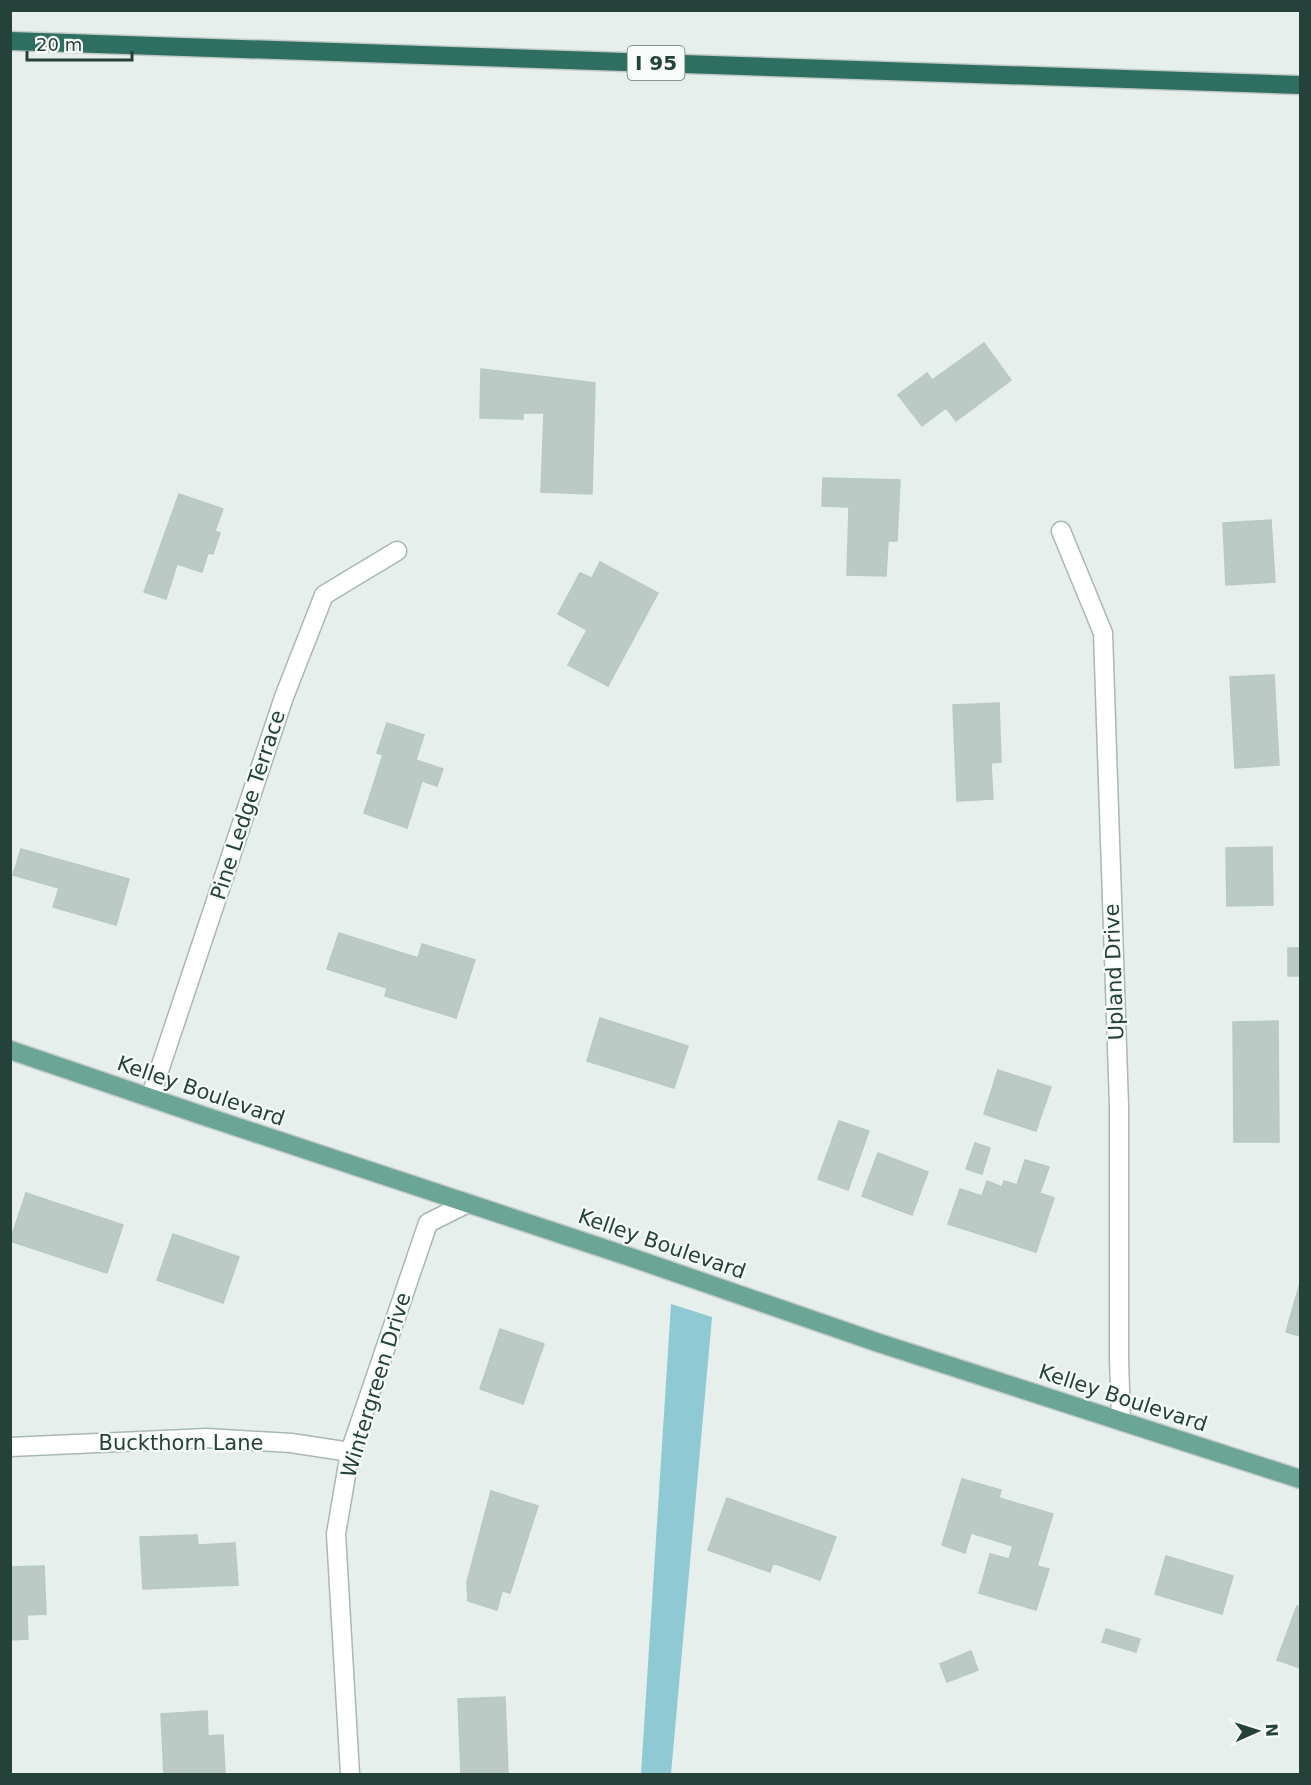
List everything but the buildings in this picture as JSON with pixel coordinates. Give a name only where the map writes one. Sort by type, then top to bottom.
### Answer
[{"type":"highway","name":"I 95","points":[[10,41],[1300,85]]},
{"type":"main road","name":"Kelley Boulevard","points":[[10,1050],[644,1261],[876,1342],[1300,1479]]},
{"type":"street","name":"Upland Drive","points":[[1061,531],[1103,633],[1119,1106],[1121,1421]]},
{"type":"street","name":"Pine Ledge Terrace","points":[[150,1098],[284,697],[324,595],[398,550]]},
{"type":"street","name":"Wintergreen Drive","points":[[350,1774],[336,1534],[350,1452],[428,1223],[468,1203]]},
{"type":"street","name":"Buckthorn Lane","points":[[10,1447],[207,1438],[291,1443],[350,1452]]},
{"type":"water","points":[[671,1304],[712,1317],[671,1774],[641,1774]]}]
